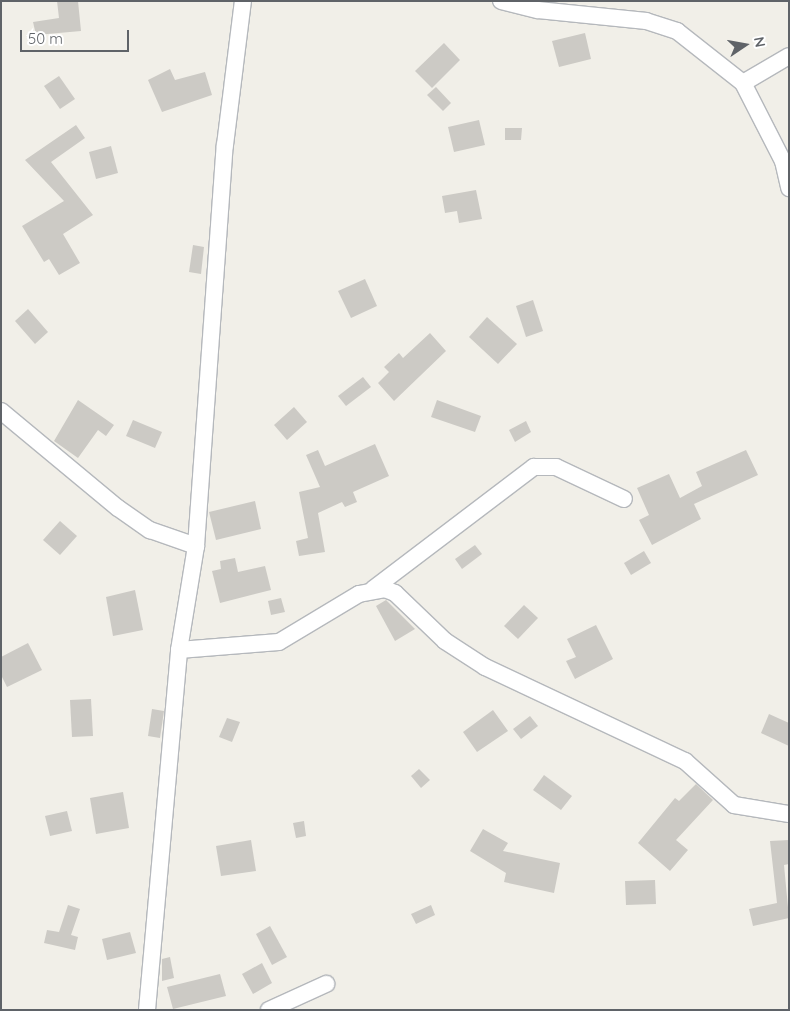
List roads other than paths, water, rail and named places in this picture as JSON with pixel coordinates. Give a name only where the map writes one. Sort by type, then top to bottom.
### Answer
[{"type":"street","points":[[147,1010],[179,650],[196,546],[225,145],[243,1]]},
{"type":"street","points":[[501,1],[538,10],[646,21],[677,31],[743,82],[783,161],[789,188]]},
{"type":"street","points":[[743,82],[789,56]]},
{"type":"street","points":[[1,411],[118,508],[150,530],[196,546]]},
{"type":"street","points":[[179,650],[279,642],[373,589],[534,466],[556,467],[624,499]]},
{"type":"street","points":[[373,589],[396,593],[445,641],[485,667],[685,762],[734,805],[789,814]]},
{"type":"street","points":[[269,1010],[326,984]]}]
